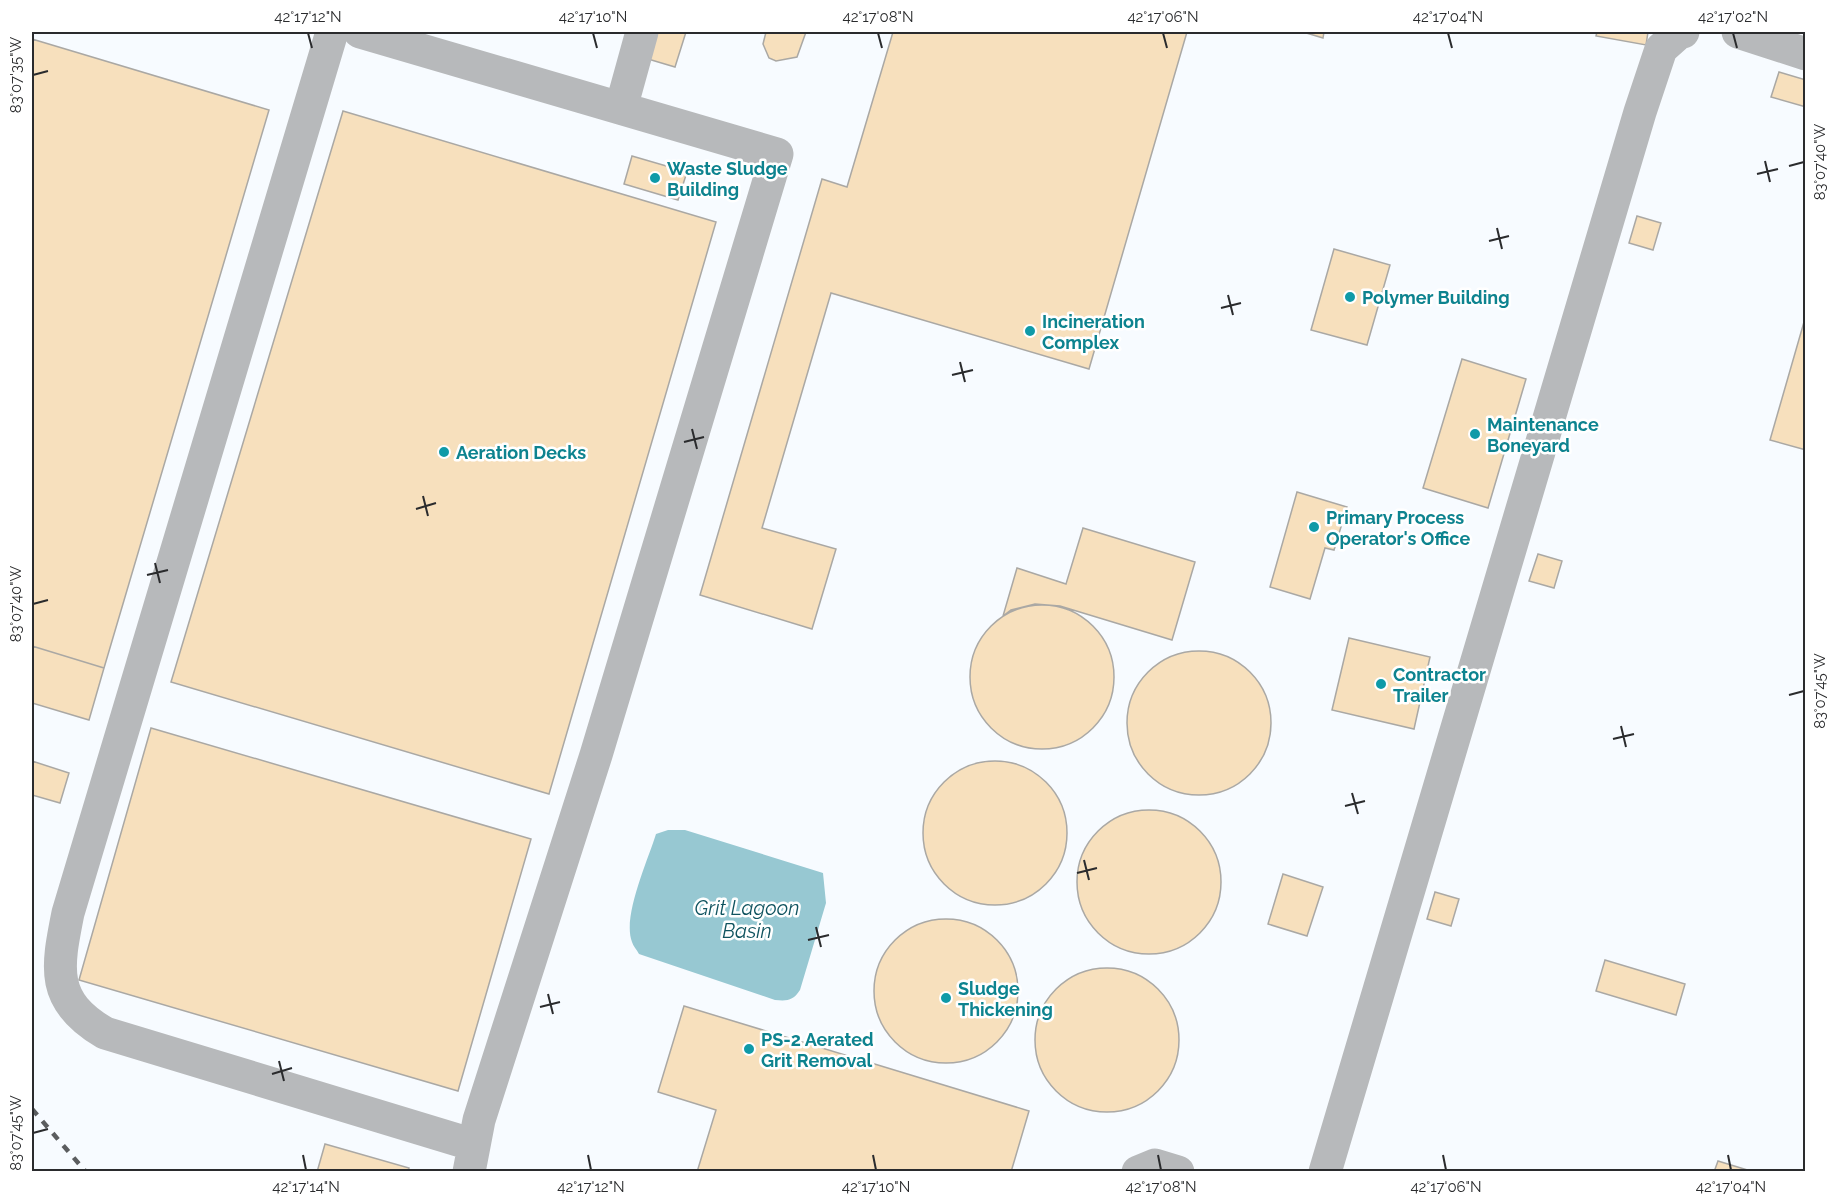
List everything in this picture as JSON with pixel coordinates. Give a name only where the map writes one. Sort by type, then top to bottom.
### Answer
[{"type":"lane","points":[[332,32],[68,913],[59,960],[61,978],[65,995],[76,1012],[88,1024],[105,1033],[471,1158],[482,1109],[599,743],[777,154],[360,32]]},
{"type":"lane","points":[[621,108],[642,32]]},
{"type":"lane","points":[[1325,1172],[1640,112],[1661,49],[1680,32],[1683,32]]},
{"type":"lane","points":[[1738,32],[1806,54]]},
{"type":"lane","points":[[1138,1172],[1155,1165],[1178,1172]]},
{"type":"water","name":"Grit Lagoon Basin","points":[[668,830],[685,830],[823,873],[826,903],[800,990],[795,996],[786,1000],[775,1000],[639,954],[633,944],[630,931],[633,904],[656,834]]},
{"type":"building","points":[[657,32],[686,32],[675,67],[648,59]]},
{"type":"building","points":[[766,32],[806,32],[797,57],[776,61],[769,58],[763,44]]},
{"type":"building","name":"Incineration Complex","points":[[893,32],[1187,32],[1089,369],[831,293],[762,528],[836,549],[812,629],[700,595],[822,179],[847,187]]},
{"type":"building","points":[[1303,32],[1324,32],[1323,38]]},
{"type":"building","points":[[1597,32],[1648,32],[1646,45],[1596,36]]},
{"type":"building","points":[[32,39],[269,110],[104,668],[32,646]]},
{"type":"building","points":[[1779,72],[1806,80],[1806,107],[1771,97]]},
{"type":"building","name":"Aeration Decks","points":[[343,111],[716,222],[549,794],[171,682]]},
{"type":"building","name":"Waste Sludge Building","points":[[632,156],[687,172],[678,200],[624,184]]},
{"type":"building","points":[[1637,216],[1661,223],[1653,250],[1629,243]]},
{"type":"building","name":"Polymer Building","points":[[1334,249],[1390,265],[1367,345],[1311,330]]},
{"type":"building","points":[[1806,315],[1806,450],[1770,440]]},
{"type":"building","name":"Maintenance Boneyard","points":[[1462,359],[1526,379],[1488,508],[1423,488]]},
{"type":"building","name":"Primary Process Operator's Office","points":[[1297,492],[1347,507],[1334,550],[1325,548],[1310,599],[1270,587]]},
{"type":"building","points":[[1083,528],[1195,562],[1172,640],[1060,606],[1035,604],[1011,610],[1003,616],[1017,568],[1066,584]]},
{"type":"building","points":[[1538,554],[1562,561],[1554,588],[1529,581]]},
{"type":"building","points":[[1042,605],[1070,610],[1093,626],[1109,649],[1114,677],[1109,705],[1093,728],[1070,744],[1042,749],[1014,744],[991,728],[975,705],[970,677],[975,649],[991,626],[1014,610]]},
{"type":"building","name":"Contractor Trailer","points":[[1349,638],[1430,657],[1414,729],[1332,710]]},
{"type":"building","points":[[32,646],[104,668],[89,720],[32,703]]},
{"type":"building","points":[[1199,651],[1227,656],[1250,672],[1266,695],[1271,723],[1266,751],[1250,774],[1227,790],[1199,795],[1171,790],[1148,774],[1132,751],[1127,723],[1132,695],[1148,672],[1171,656]]},
{"type":"building","points":[[151,728],[531,839],[458,1091],[79,980]]},
{"type":"building","points":[[32,761],[69,773],[60,803],[32,795]]},
{"type":"building","points":[[995,761],[1023,766],[1046,782],[1062,805],[1067,833],[1062,861],[1046,884],[1023,900],[995,905],[967,900],[944,884],[928,861],[923,833],[928,805],[944,782],[967,766]]},
{"type":"building","points":[[1149,810],[1177,815],[1200,831],[1216,854],[1221,882],[1216,910],[1200,933],[1177,949],[1149,954],[1121,949],[1098,933],[1082,910],[1077,882],[1082,854],[1098,831],[1121,815]]},
{"type":"building","points":[[1283,874],[1323,887],[1307,936],[1268,924]]},
{"type":"building","points":[[1435,892],[1459,899],[1451,926],[1427,919]]},
{"type":"building","name":"Sludge Thickening","points":[[946,919],[974,924],[997,940],[1013,963],[1018,991],[1013,1019],[997,1042],[974,1058],[946,1063],[918,1058],[895,1042],[879,1019],[874,991],[879,963],[895,940],[918,924]]},
{"type":"building","points":[[1605,960],[1685,984],[1676,1015],[1596,991]]},
{"type":"building","name":"Sludge Thickening","points":[[1107,968],[1135,973],[1158,989],[1174,1012],[1179,1040],[1174,1068],[1158,1091],[1135,1107],[1107,1112],[1079,1107],[1056,1091],[1040,1068],[1035,1040],[1040,1012],[1056,989],[1079,973]]},
{"type":"building","name":"PS-2 Aerated Grit Removal","points":[[684,1006],[1029,1111],[1011,1172],[697,1172],[716,1110],[658,1092]]},
{"type":"building","points":[[325,1144],[409,1168],[408,1172],[317,1172]]},
{"type":"building","points":[[1718,1161],[1754,1172],[1714,1172]]},
{"type":"railway","points":[[32,1109],[86,1172]]},
{"type":"place","name":"Waste Sludge Building","points":[[655,178]]},
{"type":"place","name":"Polymer Building","points":[[1350,297]]},
{"type":"place","name":"Incineration Complex","points":[[1030,331]]},
{"type":"place","name":"Maintenance Boneyard","points":[[1475,434]]},
{"type":"place","name":"Aeration Decks","points":[[444,452]]},
{"type":"place","name":"Primary Process Operator's Office","points":[[1314,527]]},
{"type":"place","name":"Contractor Trailer","points":[[1381,684]]},
{"type":"place","name":"Sludge Thickening","points":[[946,998]]},
{"type":"place","name":"PS-2 Aerated Grit Removal","points":[[749,1049]]}]
